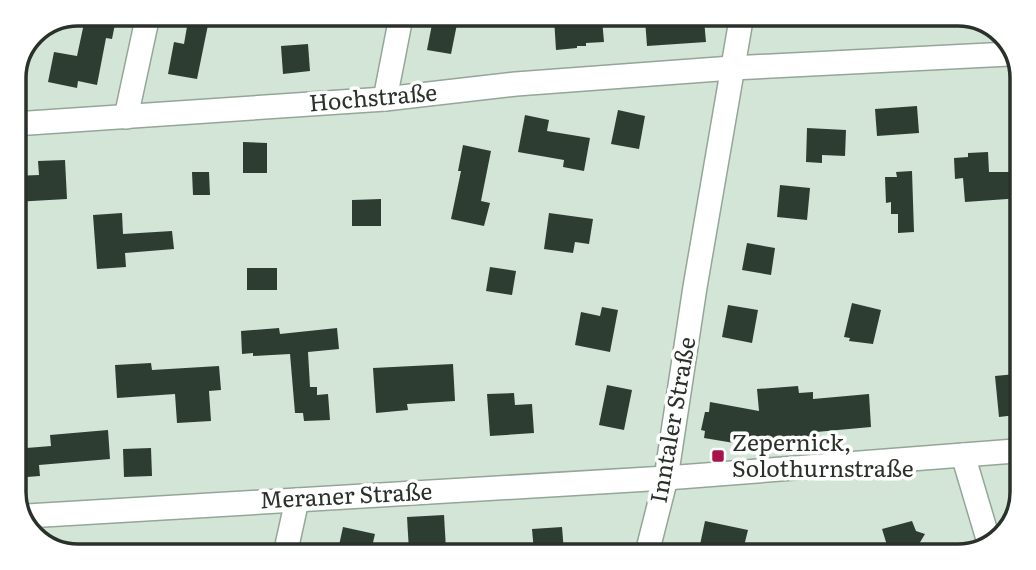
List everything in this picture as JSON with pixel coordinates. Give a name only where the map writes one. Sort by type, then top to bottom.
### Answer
[{"type":"street","points":[[126,117],[146,26]]},
{"type":"street","points":[[385,99],[399,26]]},
{"type":"street","name":"Inntaler Straße","points":[[649,544],[666,478],[695,287],[740,26]]},
{"type":"street","name":"Hochstraße","points":[[26,123],[385,99],[516,84],[732,68],[1004,54]]},
{"type":"street","name":"Meraner Straße","points":[[32,516],[666,478],[1010,451]]},
{"type":"street","points":[[963,455],[987,535]]},
{"type":"street","points":[[287,544],[297,500]]},
{"type":"building","points":[[83,26],[115,26],[112,39],[106,38],[97,85],[78,81],[77,88],[48,82],[54,52],[77,56]]},
{"type":"building","points":[[187,26],[208,26],[197,79],[168,74],[174,42],[184,44]]},
{"type":"building","points":[[432,26],[457,26],[451,54],[427,50]]},
{"type":"building","points":[[554,26],[603,26],[604,42],[556,50]]},
{"type":"building","points":[[646,26],[705,26],[706,42],[647,46]]},
{"type":"building","points":[[308,44],[310,71],[283,74],[281,46]]},
{"type":"building","points":[[917,106],[919,133],[877,136],[875,109]]},
{"type":"building","points":[[618,110],[645,116],[639,149],[611,144]]},
{"type":"building","points":[[525,115],[549,120],[547,131],[590,138],[584,171],[563,167],[564,160],[518,152]]},
{"type":"building","points":[[807,128],[846,130],[845,156],[822,155],[822,163],[806,162]]},
{"type":"building","points":[[243,142],[267,143],[267,173],[243,173]]},
{"type":"building","points":[[463,145],[491,151],[481,201],[490,203],[484,226],[451,219],[461,171],[458,171]]},
{"type":"building","points":[[988,152],[989,172],[1010,172],[1010,199],[965,202],[963,178],[955,179],[954,158],[968,157],[968,153]]},
{"type":"building","points":[[65,160],[67,199],[26,201],[26,176],[39,175],[38,161]]},
{"type":"building","points":[[912,171],[914,232],[898,233],[898,214],[891,214],[891,202],[886,203],[885,177],[897,177],[896,172]]},
{"type":"building","points":[[192,172],[209,172],[210,195],[193,195]]},
{"type":"building","points":[[780,185],[810,188],[807,220],[777,217]]},
{"type":"building","points":[[381,199],[381,226],[352,226],[352,200]]},
{"type":"building","points":[[122,213],[123,234],[172,231],[174,249],[125,253],[126,267],[97,269],[93,215]]},
{"type":"building","points":[[549,213],[593,219],[589,244],[575,242],[573,253],[544,249]]},
{"type":"building","points":[[747,243],[775,248],[771,275],[742,270]]},
{"type":"building","points":[[490,267],[516,271],[512,295],[486,291]]},
{"type":"building","points":[[247,268],[277,268],[277,290],[247,290]]},
{"type":"building","points":[[852,303],[881,310],[873,344],[849,341],[850,338],[844,337]]},
{"type":"building","points":[[728,305],[758,310],[752,343],[722,337]]},
{"type":"building","points":[[602,307],[618,310],[610,352],[575,345],[581,312],[600,316]]},
{"type":"building","points":[[279,328],[280,334],[337,328],[339,349],[308,352],[310,387],[317,387],[317,395],[328,394],[330,420],[304,421],[303,413],[295,413],[290,354],[242,354],[241,331]]},
{"type":"building","points":[[151,363],[152,370],[219,366],[221,390],[209,391],[211,421],[177,423],[175,394],[117,398],[115,365]]},
{"type":"building","points":[[453,364],[455,401],[407,404],[408,410],[376,413],[373,368]]},
{"type":"building","points":[[1010,375],[1010,416],[999,417],[995,376]]},
{"type":"building","points":[[607,385],[632,390],[624,430],[599,425]]},
{"type":"building","points":[[798,386],[799,393],[813,392],[813,399],[869,394],[871,427],[816,432],[816,436],[735,440],[734,443],[704,438],[705,431],[701,430],[705,412],[709,412],[710,402],[759,411],[757,389]]},
{"type":"building","points":[[514,393],[515,405],[532,404],[534,433],[490,436],[487,394]]},
{"type":"building","points":[[108,430],[110,459],[39,465],[40,476],[26,477],[26,448],[51,446],[50,435]]},
{"type":"building","points":[[151,448],[152,476],[124,477],[123,449]]},
{"type":"building","points":[[444,515],[446,544],[409,544],[407,517]]},
{"type":"building","points":[[705,521],[748,530],[744,544],[700,544]]},
{"type":"building","points":[[912,521],[916,531],[925,534],[919,544],[887,544],[882,529]]},
{"type":"building","points":[[343,527],[375,534],[373,544],[339,544]]},
{"type":"building","points":[[562,527],[563,544],[533,544],[532,529]]},
{"type":"place","name":"Zepernick, Solothurnstraße","points":[[718,456]]}]
